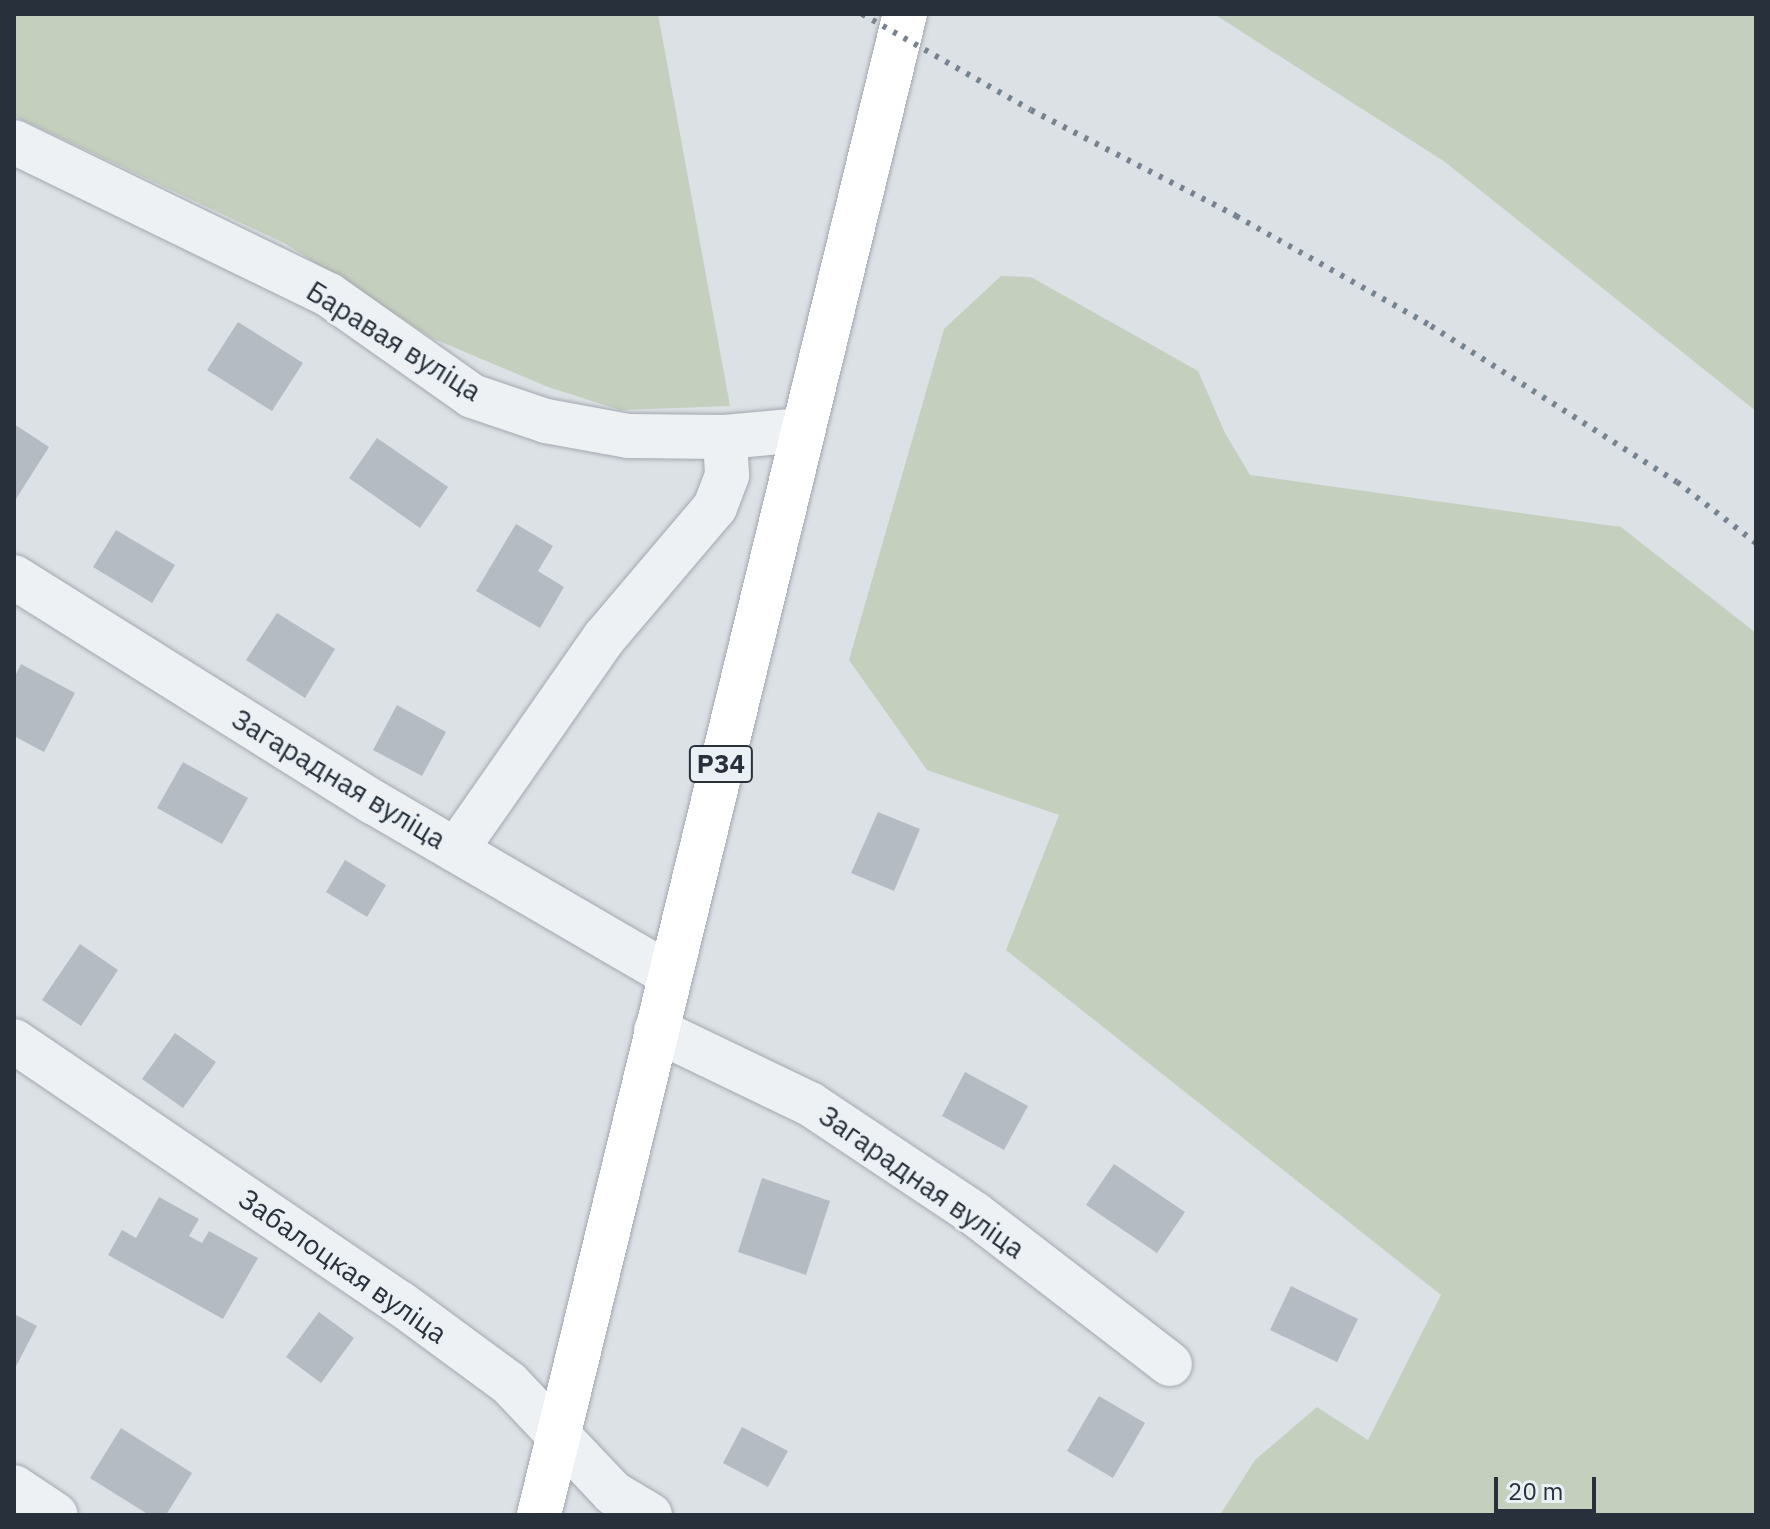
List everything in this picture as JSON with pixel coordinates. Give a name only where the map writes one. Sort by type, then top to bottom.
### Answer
[{"type":"main road","name":"Р34","points":[[539,1515],[905,14]]},
{"type":"street","name":"Баравая вуліца","points":[[14,142],[329,295],[472,396],[546,421],[628,436],[725,437],[802,430]]},
{"type":"street","points":[[456,850],[604,638],[715,507],[727,475],[725,437]]},
{"type":"street","name":"Загарадная вуліца","points":[[14,577],[373,802],[669,974]]},
{"type":"street","name":"Загарадная вуліца","points":[[656,1030],[810,1104],[975,1214],[1170,1364]]},
{"type":"street","name":"Забалоцкая вуліца","points":[[14,1041],[412,1312],[509,1383],[613,1493],[650,1515]]},
{"type":"street","points":[[14,1487],[56,1515]]},
{"type":"green space","points":[[14,14],[658,14],[730,406],[620,410],[548,387],[432,338],[286,244],[14,116]]},
{"type":"green space","points":[[1214,14],[1756,14],[1756,411],[1445,162]]},
{"type":"green space","points":[[1001,276],[1031,277],[1198,371],[1225,433],[1250,475],[1621,527],[1756,633],[1756,1515],[1220,1515],[1255,1460],[1317,1407],[1368,1440],[1441,1295],[1006,950],[1059,815],[927,770],[849,660],[944,329]]},
{"type":"building","points":[[238,322],[303,363],[272,411],[207,370]]},
{"type":"building","points":[[14,424],[49,447],[14,502]]},
{"type":"building","points":[[377,438],[448,487],[420,528],[349,478]]},
{"type":"building","points":[[516,524],[553,546],[538,571],[564,587],[540,628],[476,591]]},
{"type":"building","points":[[116,530],[175,565],[152,603],[93,567]]},
{"type":"building","points":[[277,613],[335,649],[305,698],[246,660]]},
{"type":"building","points":[[21,664],[75,693],[44,752],[14,736],[14,678]]},
{"type":"building","points":[[397,705],[446,732],[422,776],[373,750]]},
{"type":"building","points":[[183,762],[248,798],[222,844],[157,808]]},
{"type":"building","points":[[878,812],[920,829],[894,891],[851,873]]},
{"type":"building","points":[[345,860],[386,885],[367,917],[326,892]]},
{"type":"building","points":[[80,944],[118,970],[81,1026],[42,1000]]},
{"type":"building","points":[[175,1033],[216,1062],[183,1108],[142,1079]]},
{"type":"building","points":[[965,1072],[1028,1106],[1004,1150],[942,1116]]},
{"type":"building","points":[[1114,1164],[1185,1212],[1157,1253],[1086,1205]]},
{"type":"building","points":[[762,1178],[830,1201],[806,1275],[738,1252]]},
{"type":"building","points":[[159,1197],[199,1219],[189,1236],[202,1243],[209,1231],[258,1258],[223,1319],[108,1255],[122,1230],[136,1238]]},
{"type":"building","points":[[1291,1286],[1358,1319],[1337,1362],[1270,1330]]},
{"type":"building","points":[[319,1312],[354,1338],[321,1383],[286,1357]]},
{"type":"building","points":[[14,1314],[37,1326],[14,1370]]},
{"type":"building","points":[[1099,1396],[1145,1423],[1113,1478],[1067,1451]]},
{"type":"building","points":[[742,1427],[788,1451],[768,1487],[723,1463]]},
{"type":"building","points":[[121,1428],[192,1473],[166,1515],[149,1515],[90,1478]]},
{"type":"railway","points":[[862,14],[1031,110],[1236,216],[1431,326],[1677,482],[1756,543]]}]
